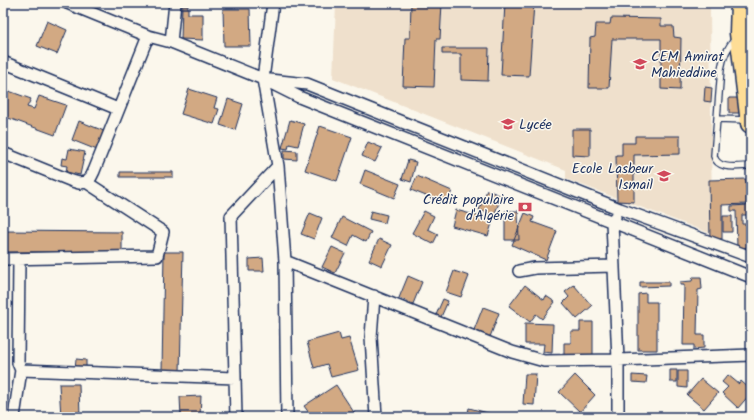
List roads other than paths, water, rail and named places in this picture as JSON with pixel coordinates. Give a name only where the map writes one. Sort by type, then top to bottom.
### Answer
[{"type":"highway","points":[[741,3],[740,33],[751,121]]},
{"type":"street","points":[[67,3],[148,36],[171,42],[263,79],[299,97],[751,277]]},
{"type":"street","points":[[171,42],[175,3]]},
{"type":"street","points":[[273,3],[263,79],[278,166],[285,260],[287,417]]},
{"type":"street","points":[[3,153],[72,181],[79,183],[86,182],[94,171],[148,36]]},
{"type":"street","points":[[3,62],[118,109]]},
{"type":"street","points":[[263,79],[307,84],[620,209],[751,257]]},
{"type":"street","points":[[236,417],[231,216],[278,166]]},
{"type":"street","points":[[3,259],[19,260],[157,256],[163,232],[86,182]]},
{"type":"street","points":[[618,417],[618,360],[612,222],[620,209]]},
{"type":"street","points":[[14,417],[21,370],[18,363],[19,260]]},
{"type":"street","points":[[285,260],[512,352],[544,361],[751,355]]},
{"type":"street","points":[[519,271],[535,268],[614,266]]},
{"type":"street","points":[[374,296],[371,337],[376,417]]},
{"type":"street","points":[[21,370],[235,378]]},
{"type":"lane","points":[[740,33],[728,48],[722,62],[714,156],[717,163],[722,166],[751,166]]},
{"type":"lane","points":[[717,119],[751,121]]},
{"type":"place","name":"CEM Amirat Mahieddine","points":[[640,64]]},
{"type":"place","name":"Lycée","points":[[508,124]]},
{"type":"place","name":"Ecole Lasbeur Ismail","points":[[664,176]]},
{"type":"place","name":"Crédit populaire d'Algérie","points":[[525,207]]}]
